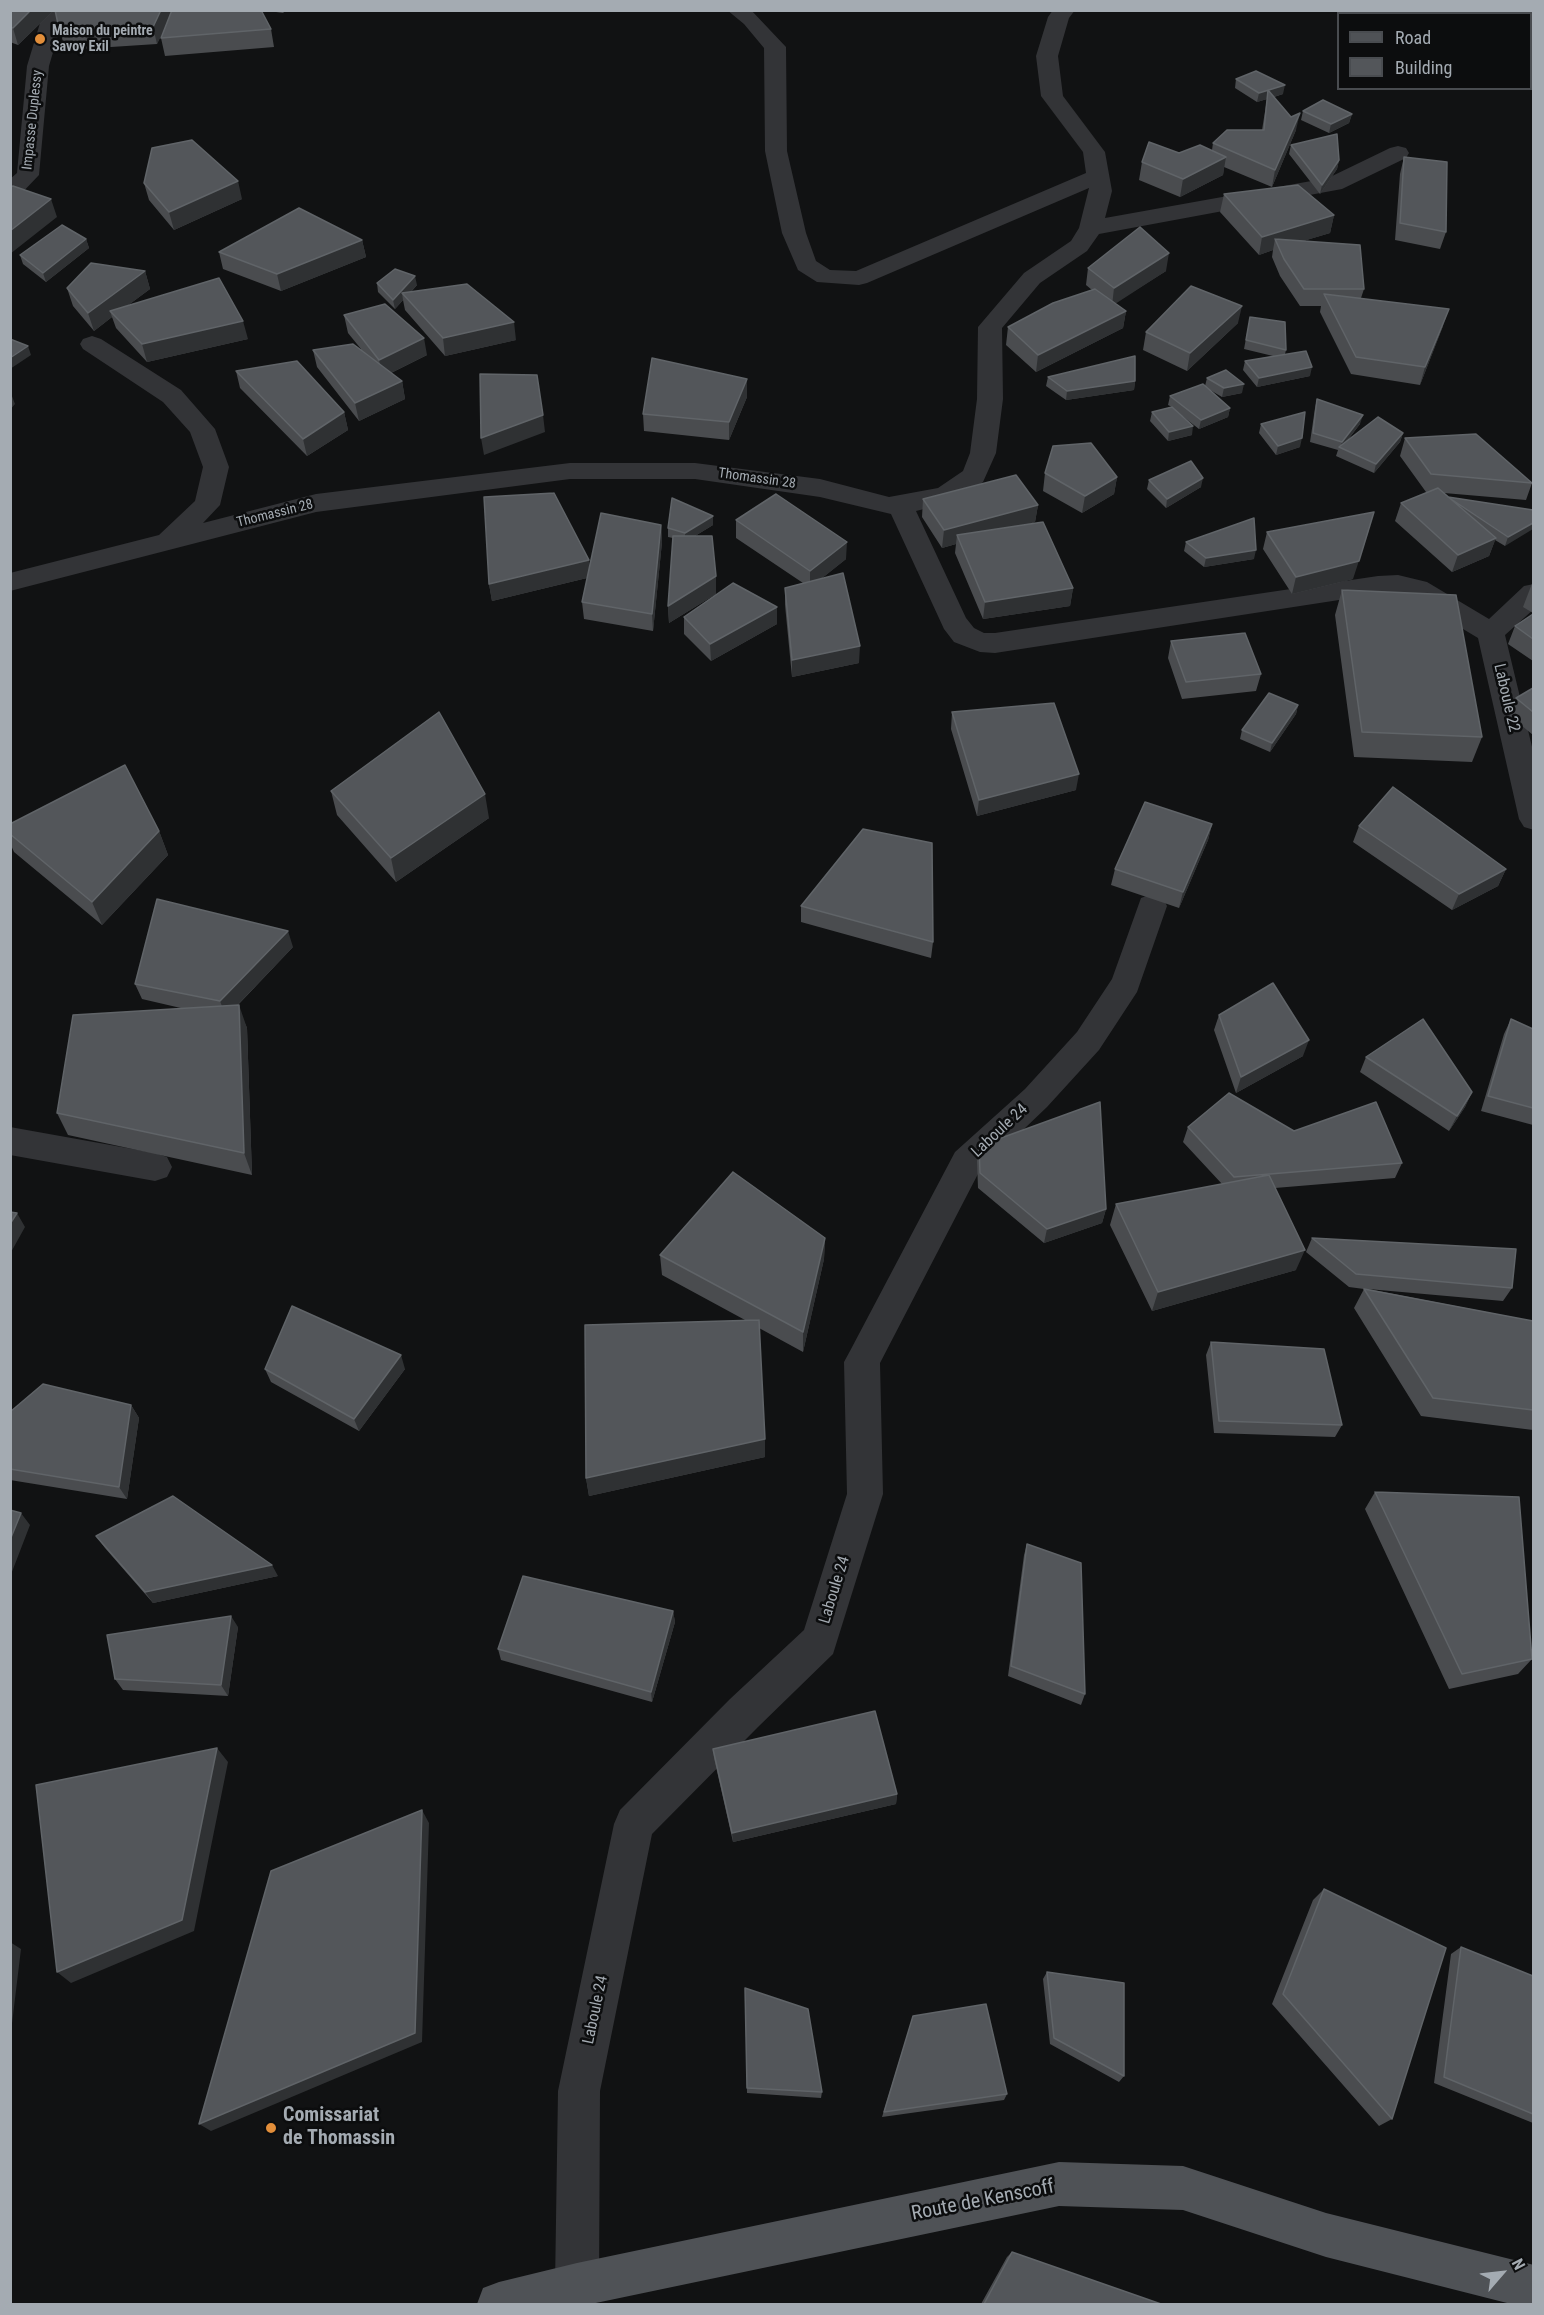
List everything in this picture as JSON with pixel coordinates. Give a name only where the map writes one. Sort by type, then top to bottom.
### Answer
[{"type":"main road","name":"Route de Kenscoff","points":[[500,2304],[577,2285],[1059,2184],[1183,2188],[1326,2235],[1533,2288]]},
{"type":"street","name":"Impasse Duplessy","points":[[10,192],[28,175],[38,66],[51,23],[63,10]]},
{"type":"street","points":[[737,10],[751,20],[775,47],[776,151],[791,223],[806,265],[825,277],[859,278],[1099,176]]},
{"type":"street","name":"Thomassin 28","points":[[10,582],[315,503],[570,471],[695,471],[820,488],[881,504],[900,505],[947,495],[974,476],[983,453],[990,399],[990,327],[1032,278],[1079,246],[1091,228],[1101,191],[1094,152],[1052,96],[1047,56],[1059,17],[1065,10]]},
{"type":"street","points":[[1091,228],[1334,184],[1398,153]]},
{"type":"street","points":[[92,344],[172,396],[202,429],[216,467],[207,505],[167,542]]},
{"type":"street","points":[[900,505],[954,622],[964,635],[980,642],[995,643],[1378,585],[1398,584],[1417,589],[1491,633],[1533,593]]},
{"type":"street","name":"Laboule 22","points":[[1491,633],[1533,819]]},
{"type":"street","name":"Laboule 24","points":[[577,2285],[579,2091],[634,1824],[744,1713],[820,1641],[865,1494],[862,1362],[967,1162],[1036,1098],[1088,1041],[1126,983],[1152,906]]},
{"type":"street","points":[[10,1141],[155,1167]]},
{"type":"building","points":[[10,10],[31,10],[13,28],[10,27]]},
{"type":"building","points":[[55,10],[161,10],[153,27],[60,33]]},
{"type":"building","points":[[172,10],[261,10],[271,29],[161,38]]},
{"type":"building","points":[[1427,10],[1447,10],[1434,12]]},
{"type":"building","points":[[1495,10],[1533,10],[1533,42],[1532,12],[1495,12]]},
{"type":"building","points":[[1256,71],[1285,85],[1259,93],[1236,79]]},
{"type":"building","points":[[1268,90],[1291,117],[1300,113],[1275,170],[1213,143],[1227,130],[1264,130]]},
{"type":"building","points":[[1323,100],[1352,114],[1331,124],[1303,111]]},
{"type":"building","points":[[1337,134],[1339,160],[1322,185],[1291,145]]},
{"type":"building","points":[[192,140],[238,181],[169,212],[144,183],[152,148]]},
{"type":"building","points":[[1149,142],[1179,153],[1200,145],[1226,157],[1183,179],[1142,162]]},
{"type":"building","points":[[1404,157],[1447,162],[1446,232],[1400,223]]},
{"type":"building","points":[[1298,185],[1334,215],[1262,237],[1224,194]]},
{"type":"building","points":[[13,186],[51,199],[10,231],[10,187]]},
{"type":"building","points":[[299,208],[362,240],[277,274],[219,252]]},
{"type":"building","points":[[62,225],[86,239],[43,273],[20,255]]},
{"type":"building","points":[[1140,227],[1169,253],[1114,288],[1088,268]]},
{"type":"building","points":[[1275,239],[1360,245],[1364,289],[1304,289],[1284,259]]},
{"type":"building","points":[[91,263],[145,271],[88,313],[67,288]]},
{"type":"building","points":[[395,269],[415,276],[393,300],[377,283]]},
{"type":"building","points":[[219,278],[243,321],[142,344],[110,311]]},
{"type":"building","points":[[467,284],[514,322],[443,338],[402,293]]},
{"type":"building","points":[[1191,286],[1242,306],[1190,353],[1146,332]]},
{"type":"building","points":[[1095,289],[1126,311],[1038,355],[1008,327],[1053,303]]},
{"type":"building","points":[[1324,294],[1449,309],[1425,367],[1356,357]]},
{"type":"building","points":[[385,304],[424,338],[379,360],[344,315]]},
{"type":"building","points":[[1250,317],[1285,322],[1286,350],[1246,340]]},
{"type":"building","points":[[10,339],[28,346],[10,358]]},
{"type":"building","points":[[353,344],[402,381],[355,403],[313,350]]},
{"type":"building","points":[[1306,351],[1312,367],[1259,378],[1245,361]]},
{"type":"building","points":[[1135,356],[1135,381],[1067,391],[1048,377]]},
{"type":"building","points":[[652,358],[747,379],[729,422],[643,414]]},
{"type":"building","points":[[297,361],[344,412],[303,439],[236,371]]},
{"type":"building","points":[[1226,370],[1244,384],[1224,388],[1207,378]]},
{"type":"building","points":[[480,374],[537,375],[543,415],[481,438]]},
{"type":"building","points":[[1203,384],[1230,408],[1201,420],[1170,396]]},
{"type":"building","points":[[1317,399],[1363,415],[1342,442],[1313,433]]},
{"type":"building","points":[[1172,407],[1193,426],[1169,432],[1152,412]]},
{"type":"building","points":[[1305,412],[1302,438],[1278,446],[1261,424]]},
{"type":"building","points":[[1378,417],[1403,433],[1376,464],[1339,447]]},
{"type":"building","points":[[1476,434],[1532,483],[1431,474],[1405,438]]},
{"type":"building","points":[[1091,443],[1117,477],[1085,496],[1045,473],[1053,446]]},
{"type":"building","points":[[1191,461],[1203,478],[1167,499],[1149,480]]},
{"type":"building","points":[[1016,475],[1038,505],[944,530],[923,499]]},
{"type":"building","points":[[1438,488],[1496,538],[1458,555],[1401,503]]},
{"type":"building","points":[[554,493],[589,560],[489,584],[484,497]]},
{"type":"building","points":[[776,494],[847,542],[810,571],[736,520]]},
{"type":"building","points":[[1448,497],[1533,510],[1533,523],[1508,537]]},
{"type":"building","points":[[672,498],[713,516],[685,533],[668,528]]},
{"type":"building","points":[[1374,512],[1359,561],[1296,577],[1267,532]]},
{"type":"building","points":[[601,513],[661,525],[652,614],[582,602]]},
{"type":"building","points":[[1254,518],[1256,550],[1206,558],[1186,542]]},
{"type":"building","points":[[1043,522],[1073,588],[985,602],[957,535]]},
{"type":"building","points":[[673,536],[712,536],[716,576],[668,606]]},
{"type":"building","points":[[843,573],[860,646],[792,660],[785,588]]},
{"type":"building","points":[[733,583],[777,607],[710,644],[684,617]]},
{"type":"building","points":[[1342,590],[1456,595],[1482,737],[1362,732]]},
{"type":"building","points":[[1533,614],[1533,639],[1515,626]]},
{"type":"building","points":[[1245,633],[1261,674],[1186,682],[1171,641]]},
{"type":"building","points":[[1533,688],[1533,712],[1516,698]]},
{"type":"building","points":[[1269,693],[1298,705],[1272,743],[1242,730]]},
{"type":"building","points":[[1054,703],[1079,774],[979,800],[952,712]]},
{"type":"building","points":[[439,712],[485,794],[391,858],[331,791]]},
{"type":"building","points":[[125,765],[159,831],[92,902],[10,834],[10,824]]},
{"type":"building","points":[[1393,787],[1506,869],[1459,894],[1359,826]]},
{"type":"building","points":[[1145,802],[1212,824],[1183,892],[1115,869]]},
{"type":"building","points":[[863,829],[932,843],[933,942],[801,906]]},
{"type":"building","points":[[157,899],[288,931],[220,1001],[135,984]]},
{"type":"building","points":[[1273,983],[1309,1040],[1241,1077],[1219,1015]]},
{"type":"building","points":[[239,1005],[244,1153],[57,1113],[73,1015]]},
{"type":"building","points":[[1423,1019],[1472,1092],[1457,1116],[1366,1057]]},
{"type":"building","points":[[1511,1019],[1533,1029],[1533,1108],[1488,1096]]},
{"type":"building","points":[[1229,1093],[1294,1131],[1376,1102],[1402,1163],[1234,1177],[1188,1127]]},
{"type":"building","points":[[1100,1102],[1106,1209],[1047,1229],[980,1173],[979,1146]]},
{"type":"building","points":[[733,1172],[825,1238],[803,1332],[660,1255]]},
{"type":"building","points":[[1269,1175],[1305,1250],[1158,1292],[1116,1204]]},
{"type":"building","points":[[10,1212],[17,1213],[10,1224]]},
{"type":"building","points":[[1312,1238],[1516,1249],[1512,1288],[1356,1274]]},
{"type":"building","points":[[1364,1289],[1533,1321],[1533,1410],[1433,1398]]},
{"type":"building","points":[[292,1306],[401,1355],[354,1419],[265,1369]]},
{"type":"building","points":[[759,1320],[765,1439],[586,1478],[585,1325]]},
{"type":"building","points":[[1211,1342],[1324,1349],[1342,1425],[1219,1421]]},
{"type":"building","points":[[43,1384],[131,1405],[119,1487],[10,1469],[10,1412]]},
{"type":"building","points":[[1375,1492],[1519,1497],[1532,1659],[1462,1674]]},
{"type":"building","points":[[173,1496],[272,1565],[145,1592],[96,1536]]},
{"type":"building","points":[[10,1510],[21,1513],[10,1540]]},
{"type":"building","points":[[1027,1544],[1081,1563],[1085,1694],[1011,1666]]},
{"type":"building","points":[[523,1576],[673,1611],[651,1692],[498,1649]]},
{"type":"building","points":[[231,1616],[221,1685],[115,1679],[107,1635]]},
{"type":"building","points":[[875,1711],[897,1794],[732,1833],[713,1749]]},
{"type":"building","points":[[217,1748],[182,1920],[57,1972],[36,1785]]},
{"type":"building","points":[[422,1810],[415,2033],[199,2124],[271,1871]]},
{"type":"building","points":[[1324,1889],[1446,1948],[1392,2119],[1283,1994]]},
{"type":"building","points":[[1461,1947],[1533,1976],[1533,2114],[1444,2077]]},
{"type":"building","points":[[1047,1972],[1124,1983],[1124,2076],[1054,2038]]},
{"type":"building","points":[[745,1988],[808,2009],[822,2092],[747,2088]]},
{"type":"building","points":[[986,2004],[1007,2094],[884,2112],[913,2016]]},
{"type":"building","points":[[1012,2252],[1161,2304],[984,2304]]},
{"type":"place","name":"Maison du peintre Savoy Exil","points":[[40,39]]},
{"type":"place","name":"Comissariat de Thomassin","points":[[271,2128]]}]
